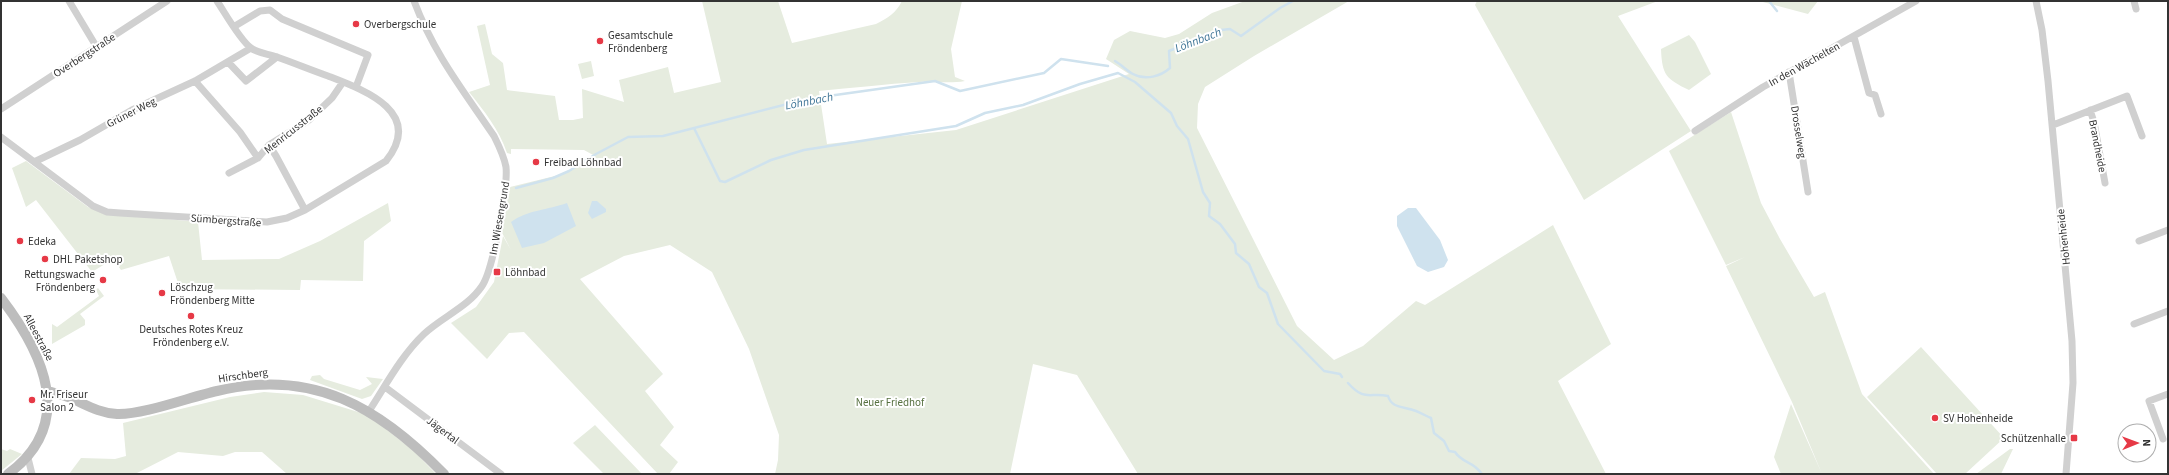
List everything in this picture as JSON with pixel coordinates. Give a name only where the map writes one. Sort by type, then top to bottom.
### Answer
[{"type":"street","points":[[69,1],[96,46]]},
{"type":"street","name":"Overbergstraße","points":[[1,109],[167,1]]},
{"type":"street","points":[[217,1],[251,48]]},
{"type":"street","name":"In den Wächelten","points":[[1695,131],[1763,87],[1916,1]]},
{"type":"street","name":"Hohenheide","points":[[2036,1],[2042,30],[2053,125],[2072,355],[2073,383],[2066,474]]},
{"type":"street","points":[[2134,1],[2136,9]]},
{"type":"street","name":"Im Wiesengrund","points":[[369,411],[416,343],[434,325],[471,298],[482,286],[489,271],[506,188],[506,168],[500,150],[490,131],[436,51],[425,31],[415,2]]},
{"type":"street","points":[[235,26],[260,11],[270,10],[282,19],[368,55],[356,87]]},
{"type":"street","points":[[1854,37],[1869,93],[1875,95],[1882,114]]},
{"type":"street","name":"Sümbergstraße","points":[[1,137],[93,206],[107,212],[267,222],[287,218],[305,210],[386,161],[395,148],[398,130],[390,110],[378,98],[356,87],[251,48]]},
{"type":"street","name":"Grüner Weg","points":[[34,162],[80,140],[132,110],[195,81],[251,48]]},
{"type":"street","points":[[228,62],[246,81],[277,57]]},
{"type":"street","name":"Drosselweg","points":[[1789,72],[1808,192]]},
{"type":"street","points":[[195,81],[240,132],[258,158],[229,173]]},
{"type":"street","name":"Menricusstraße","points":[[258,158],[269,145],[309,120],[332,98],[343,82]]},
{"type":"street","name":"Brandheide","points":[[2053,125],[2126,96],[2142,136]]},
{"type":"street","name":"Brandheide","points":[[2090,110],[2094,122],[2105,183]]},
{"type":"street","points":[[269,145],[305,210]]},
{"type":"street","points":[[2139,241],[2168,230]]},
{"type":"street","name":"Alleestraße","points":[[1,298],[18,321],[34,348],[45,375],[48,391],[48,409],[44,427],[38,442],[28,458],[8,474]]},
{"type":"street","points":[[2134,324],[2168,311]]},
{"type":"street","name":"Hirschberg","points":[[48,391],[68,397],[91,409],[119,414],[241,386],[261,383],[286,384],[334,395],[369,411],[418,448],[444,474]]},
{"type":"street","name":"Jägertal","points":[[385,386],[501,474]]},
{"type":"street","points":[[2163,439],[2149,401],[2168,394]]},
{"type":"street","points":[[28,458],[32,474]]},
{"type":"green space","name":"Neuer Friedhof","points":[[702,1],[778,1],[792,43],[876,24],[891,15],[902,1],[962,1],[951,49],[955,77],[965,81],[907,83],[819,91],[827,144],[956,130],[1129,74],[1106,59],[1114,40],[1130,31],[1165,38],[1179,34],[1212,13],[1245,1],[1349,1],[1254,56],[1205,87],[1198,104],[1197,128],[1297,326],[1334,360],[1363,346],[1416,301],[1425,305],[1553,225],[1611,344],[1558,381],[1606,474],[1138,474],[1077,375],[1033,364],[1010,474],[775,474],[778,460],[779,435],[749,349],[712,272],[670,245],[624,256],[580,279],[663,374],[645,391],[674,427],[660,445],[678,462],[669,474],[658,474],[524,332],[509,333],[487,359],[451,323],[476,307],[494,282],[503,236],[511,250],[498,225],[506,188],[563,174],[595,156],[584,150],[511,149],[511,154],[507,153],[500,136],[486,113],[469,92],[490,85],[477,26],[485,24],[492,54],[503,63],[507,90],[555,96],[559,120],[583,118],[582,89],[624,102],[619,80],[668,67],[674,93],[721,82]]},
{"type":"green space","points":[[1477,1],[1658,1],[1618,16],[1691,131],[1584,200],[1475,5]]},
{"type":"green space","points":[[1759,1],[1818,1],[1808,14]]},
{"type":"green space","points":[[1689,35],[1695,42],[1711,74],[1689,90],[1675,83],[1667,75],[1664,70],[1661,49]]},
{"type":"green space","points":[[591,61],[594,76],[582,79],[578,64]]},
{"type":"green space","points":[[1731,112],[1761,203],[1814,297],[1825,292],[1862,394],[1934,474],[1822,474],[1792,402],[1726,266],[1745,257],[1726,265],[1669,151]]},
{"type":"green space","points":[[26,161],[88,207],[103,213],[198,222],[202,260],[279,259],[320,241],[388,203],[391,221],[364,241],[363,281],[301,280],[300,290],[180,289],[169,256],[121,270],[113,259],[92,272],[36,200],[26,207],[12,168]]},
{"type":"green space","points":[[98,288],[104,296],[80,314],[85,320],[85,325],[52,344],[52,324],[57,327],[99,296],[96,290]]},
{"type":"green space","name":"SV Hohenheide","points":[[1921,347],[2004,438],[1965,474],[1937,474],[1867,397]]},
{"type":"green space","points":[[320,375],[324,379],[360,390],[372,384],[366,377],[383,379],[371,396],[362,399],[310,380],[312,376]]},
{"type":"green space","points":[[264,392],[303,395],[368,415],[415,452],[436,474],[287,474],[262,452],[235,452],[223,456],[178,452],[135,474],[69,474],[81,458],[115,459],[126,456],[123,423],[230,397]]},
{"type":"green space","points":[[1791,404],[1822,474],[1781,474],[1774,457]]},
{"type":"green space","points":[[595,425],[642,474],[604,474],[573,443]]},
{"type":"green space","points":[[1,449],[7,451],[10,449],[22,454],[1,471]]},
{"type":"green space","points":[[2010,449],[2013,449],[2001,474],[1976,474]]},
{"type":"water","points":[[592,201],[597,201],[606,209],[606,212],[592,219],[588,213]]},
{"type":"water","points":[[567,203],[576,226],[544,243],[522,248],[511,222],[524,215]]},
{"type":"water","points":[[1408,208],[1416,208],[1440,240],[1448,260],[1444,267],[1428,272],[1417,266],[1397,226],[1397,216]]},
{"type":"waterway","name":"Löhnbach","points":[[1115,61],[1131,73],[1138,76],[1153,77],[1170,68],[1169,51],[1221,30],[1230,29],[1241,36],[1280,8],[1293,1]]},
{"type":"waterway","points":[[1769,1],[1777,11]]},
{"type":"waterway","name":"Löhnbach","points":[[516,188],[553,178],[569,171],[596,154],[628,137],[663,136],[807,99],[935,81],[960,91],[1044,73],[1061,59],[1108,66]]},
{"type":"waterway","points":[[694,128],[720,181],[725,182],[771,160],[804,150],[956,126],[985,113],[1023,105],[1080,84],[1118,73],[1135,82],[1171,113],[1177,126],[1188,139],[1203,192],[1210,203],[1209,216],[1220,224],[1235,244],[1236,253],[1249,264],[1259,287],[1267,293],[1278,324],[1324,371],[1340,374],[1342,377]]},
{"type":"waterway","points":[[1348,383],[1354,389],[1363,394],[1388,396],[1395,405],[1412,409],[1431,418],[1434,433],[1444,441],[1449,451],[1455,452],[1461,459],[1475,466],[1482,474]]},
{"type":"place","name":"Overbergschule","points":[[356,24]]},
{"type":"place","name":"Gesamtschule Fröndenberg","points":[[600,41]]},
{"type":"place","name":"Freibad Löhnbad","points":[[536,162]]},
{"type":"place","name":"Edeka","points":[[20,241]]},
{"type":"place","name":"DHL Paketshop","points":[[45,259]]},
{"type":"place","name":"Löhnbad","points":[[497,272]]},
{"type":"place","name":"Rettungswache Fröndenberg","points":[[103,280]]},
{"type":"place","name":"Löschzug Fröndenberg Mitte","points":[[162,293]]},
{"type":"place","name":"Deutsches Rotes Kreuz Fröndenberg e.V.","points":[[191,316]]},
{"type":"place","name":"Mr. Friseur Salon 2","points":[[32,400]]},
{"type":"place","name":"SV Hohenheide","points":[[1935,418]]},
{"type":"place","name":"Schützenhalle","points":[[2074,438]]}]
